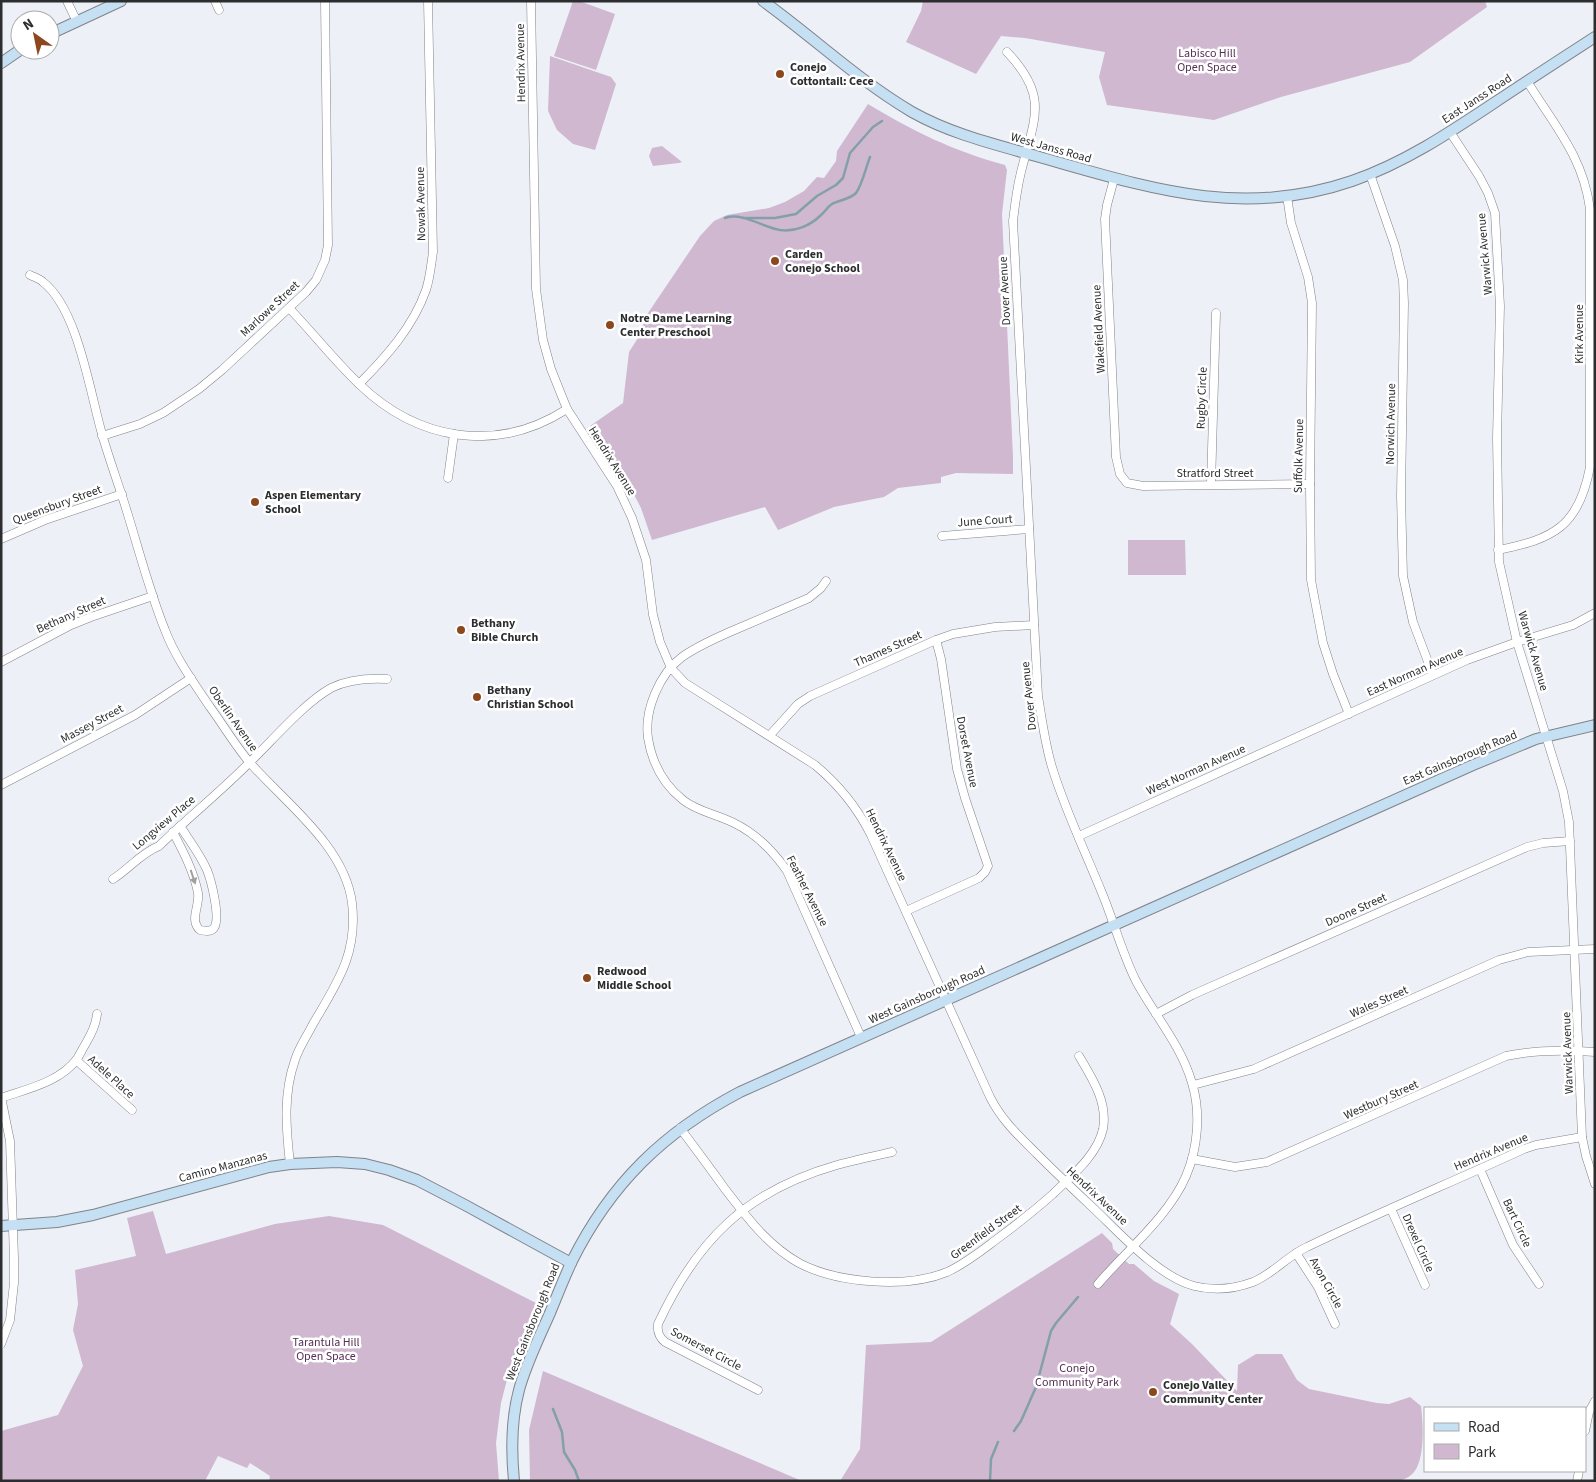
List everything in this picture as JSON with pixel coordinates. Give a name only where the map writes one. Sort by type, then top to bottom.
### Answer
[{"type":"street","points":[[67,1],[77,22]]},
{"type":"street","points":[[60,30],[121,1]]},
{"type":"street","points":[[214,1],[219,10]]},
{"type":"street","name":"Marlowe Street","points":[[102,436],[140,424],[180,403],[222,370],[289,308],[316,280],[325,260],[328,245],[325,1]]},
{"type":"street","name":"Nowak Avenue","points":[[359,384],[381,363],[405,331],[426,290],[433,252],[428,1]]},
{"type":"street","name":"Hendrix Avenue","points":[[531,1],[536,289],[543,340],[551,369],[567,409],[617,486],[632,518],[646,560],[656,628],[662,649],[671,668],[685,683],[815,765],[832,779],[863,818],[997,1111],[1016,1134],[1065,1182],[1163,1271],[1192,1286],[1211,1289],[1234,1288],[1254,1281],[1272,1272],[1296,1253],[1536,1145],[1582,1137]]},
{"type":"street","name":"West Janss Road","points":[[763,1],[873,87],[914,112],[954,131],[1026,153],[1114,178],[1194,196],[1254,199],[1287,196],[1332,187],[1370,174]]},
{"type":"street","name":"East Janss Road","points":[[1370,174],[1411,156],[1595,37]]},
{"type":"street","name":"Dover Avenue","points":[[1007,52],[1029,80],[1034,94],[1035,119],[1016,191],[1013,221],[1038,696],[1046,742],[1063,798],[1137,982],[1179,1050],[1193,1085],[1196,1110],[1197,1133],[1186,1178],[1165,1210],[1098,1284]]},
{"type":"street","name":"Kirk Avenue","points":[[1498,550],[1536,541],[1560,528],[1577,509],[1583,496],[1590,467],[1590,219],[1588,193],[1570,147],[1527,81]]},
{"type":"street","name":"Warwick Avenue","points":[[1450,132],[1479,176],[1488,193],[1494,213],[1500,306],[1497,438],[1498,550],[1501,577],[1518,642],[1563,791],[1569,822],[1576,950],[1582,1137],[1595,1184]]},
{"type":"street","name":"Norwich Avenue","points":[[1370,174],[1395,246],[1403,280],[1401,496],[1403,576],[1413,622],[1433,676]]},
{"type":"street","name":"Wakefield Avenue","points":[[1114,178],[1105,219],[1116,457],[1123,479]]},
{"type":"street","name":"Suffolk Avenue","points":[[1287,196],[1291,223],[1311,287],[1311,580],[1323,643],[1333,674],[1350,714]]},
{"type":"street","name":"Oberlin Avenue","points":[[30,275],[44,282],[57,298],[79,344],[102,436],[166,633],[191,678],[250,762],[331,850],[342,869],[352,901],[352,938],[348,957],[338,980],[296,1057],[289,1077],[285,1115],[290,1164]]},
{"type":"street","points":[[289,308],[359,384],[383,404],[405,418],[429,428],[454,434],[498,435],[526,430],[567,409]]},
{"type":"street","name":"Rugby Circle","points":[[1211,484],[1216,313]]},
{"type":"street","points":[[448,478],[454,434]]},
{"type":"street","name":"Stratford Street","points":[[1123,479],[1127,483],[1143,486],[1310,484]]},
{"type":"street","name":"Queensbury Street","points":[[1,539],[45,520],[122,494]]},
{"type":"street","name":"June Court","points":[[942,536],[1029,529]]},
{"type":"street","name":"Feather Avenue","points":[[826,581],[809,598],[712,640],[681,658],[671,668],[657,689],[650,706],[648,720],[650,752],[657,770],[666,785],[692,807],[735,823],[763,842],[774,853],[787,871],[797,892],[861,1037]]},
{"type":"street","name":"Bethany Street","points":[[1,662],[71,625],[153,596]]},
{"type":"street","name":"East Norman Avenue","points":[[1323,726],[1487,652],[1573,625],[1595,613]]},
{"type":"street","name":"Thames Street","points":[[770,735],[798,704],[810,696],[936,640],[971,630],[1034,625]]},
{"type":"street","name":"Dorset Avenue","points":[[906,911],[979,878],[988,866],[957,770],[941,659],[936,640]]},
{"type":"street","name":"Massey Street","points":[[1,786],[135,714],[191,678]]},
{"type":"street","name":"Longview Place","points":[[113,879],[126,871],[150,850],[158,846],[250,762],[317,697],[333,687],[350,681],[367,678],[387,679]]},
{"type":"street","name":"East Gainsborough Road","points":[[1338,826],[1473,765],[1547,736],[1595,725]]},
{"type":"street","name":"West Norman Avenue","points":[[1079,836],[1323,726]]},
{"type":"street","points":[[173,832],[193,875],[198,894],[194,920],[196,926],[200,930],[210,931],[214,928],[216,917],[215,897],[206,869],[180,826]]},
{"type":"street","name":"West Gainsborough Road","points":[[514,1481],[512,1443],[518,1391],[571,1263],[603,1209],[626,1178],[680,1128],[716,1104],[740,1092],[1338,826]]},
{"type":"street","name":"Doone Street","points":[[1156,1014],[1192,996],[1527,847],[1543,843],[1570,841]]},
{"type":"street","name":"Wales Street","points":[[1193,1085],[1240,1074],[1281,1058],[1499,960],[1528,952],[1595,949]]},
{"type":"street","points":[[1,1344],[10,1320],[14,1283],[10,1141],[1,1097],[50,1080],[76,1060],[92,1033],[97,1014]]},
{"type":"street","name":"Westbury Street","points":[[1192,1159],[1235,1167],[1267,1162],[1506,1056],[1578,1051],[1595,1052]]},
{"type":"street","name":"Greenfield Street","points":[[680,1128],[742,1211],[763,1236],[779,1249],[801,1263],[846,1279],[884,1282],[916,1280],[940,1275],[961,1266],[1036,1209],[1086,1161],[1103,1130],[1104,1112],[1100,1096],[1092,1078],[1079,1056]]},
{"type":"street","name":"Adele Place","points":[[76,1060],[132,1110]]},
{"type":"street","name":"Somerset Circle","points":[[758,1390],[661,1339],[658,1324],[682,1278],[698,1253],[715,1234],[742,1211],[777,1189],[805,1176],[837,1165],[892,1152]]},
{"type":"street","name":"Camino Manzanas","points":[[1,1226],[57,1222],[93,1215],[254,1170],[290,1164],[338,1162],[365,1164],[390,1170],[417,1180],[571,1263]]},
{"type":"street","name":"Bart Circle","points":[[1480,1169],[1513,1245],[1539,1284]]},
{"type":"street","name":"Drexel Circle","points":[[1391,1209],[1425,1285]]},
{"type":"street","name":"Avon Circle","points":[[1296,1253],[1318,1287],[1335,1324]]},
{"type":"street","points":[[1586,1426],[1589,1412],[1595,1401]]},
{"type":"green space","points":[[573,1],[579,1],[615,14],[596,70],[554,56]]},
{"type":"green space","name":"Labisco Hill Open Space","points":[[923,1],[1485,1],[1487,7],[1410,62],[1281,97],[1214,120],[1107,105],[1099,77],[1105,52],[1025,38],[1001,36],[976,74],[906,42],[921,11]]},
{"type":"green space","points":[[550,56],[611,77],[616,84],[595,150],[573,144],[557,130],[548,111]]},
{"type":"green space","name":"Carden Conejo School","points":[[868,104],[901,123],[951,147],[1005,165],[1007,170],[1002,214],[1013,474],[956,473],[941,477],[941,483],[898,488],[884,497],[834,507],[778,530],[765,507],[652,540],[641,508],[626,479],[590,426],[623,403],[629,352],[638,338],[646,316],[700,236],[714,221],[727,215],[769,208],[785,202],[804,191],[817,177],[824,178],[836,161],[837,151]]},
{"type":"green space","points":[[662,146],[682,162],[653,166],[649,156],[652,148]]},
{"type":"green space","points":[[1128,540],[1185,540],[1186,575],[1128,575]]},
{"type":"green space","name":"Tarantula Hill Open Space","points":[[153,1211],[166,1254],[275,1224],[329,1216],[383,1225],[536,1303],[510,1368],[501,1403],[496,1443],[499,1481],[269,1481],[270,1476],[250,1463],[247,1468],[218,1456],[205,1481],[1,1481],[1,1431],[58,1415],[83,1366],[73,1330],[78,1304],[75,1270],[136,1256],[127,1218]]},
{"type":"green space","name":"Conejo Community Park","points":[[1102,1233],[1112,1243],[1113,1249],[1129,1264],[1134,1264],[1154,1281],[1179,1294],[1170,1324],[1237,1391],[1238,1365],[1256,1354],[1282,1354],[1297,1380],[1309,1389],[1389,1404],[1410,1397],[1421,1406],[1422,1413],[1421,1453],[1416,1470],[1410,1476],[1400,1481],[840,1481],[860,1449],[866,1345],[931,1342]]},
{"type":"green space","points":[[543,1371],[802,1481],[530,1481],[529,1430]]},
{"type":"waterway","points":[[743,218],[775,218],[796,214],[817,196],[836,185],[843,178],[850,153],[873,127],[882,121]]},
{"type":"waterway","points":[[725,218],[746,218],[780,230],[791,230],[807,225],[817,219],[832,204],[856,193],[870,157]]},
{"type":"waterway","points":[[1014,1431],[1021,1421],[1036,1387],[1051,1331],[1078,1297]]},
{"type":"waterway","points":[[553,1409],[562,1432],[564,1452],[575,1470],[579,1481]]},
{"type":"waterway","points":[[990,1481],[991,1459],[998,1442]]},
{"type":"place","name":"Conejo Cottontail: Cece","points":[[780,74]]},
{"type":"place","name":"Carden Conejo School","points":[[775,261]]},
{"type":"place","name":"Notre Dame Learning Center Preschool","points":[[610,325]]},
{"type":"place","name":"Aspen Elementary School","points":[[255,502]]},
{"type":"place","name":"Bethany Bible Church","points":[[461,630]]},
{"type":"place","name":"Bethany Christian School","points":[[477,697]]},
{"type":"place","name":"Redwood Middle School","points":[[587,978]]},
{"type":"place","name":"Conejo Valley Community Center","points":[[1153,1392]]}]
